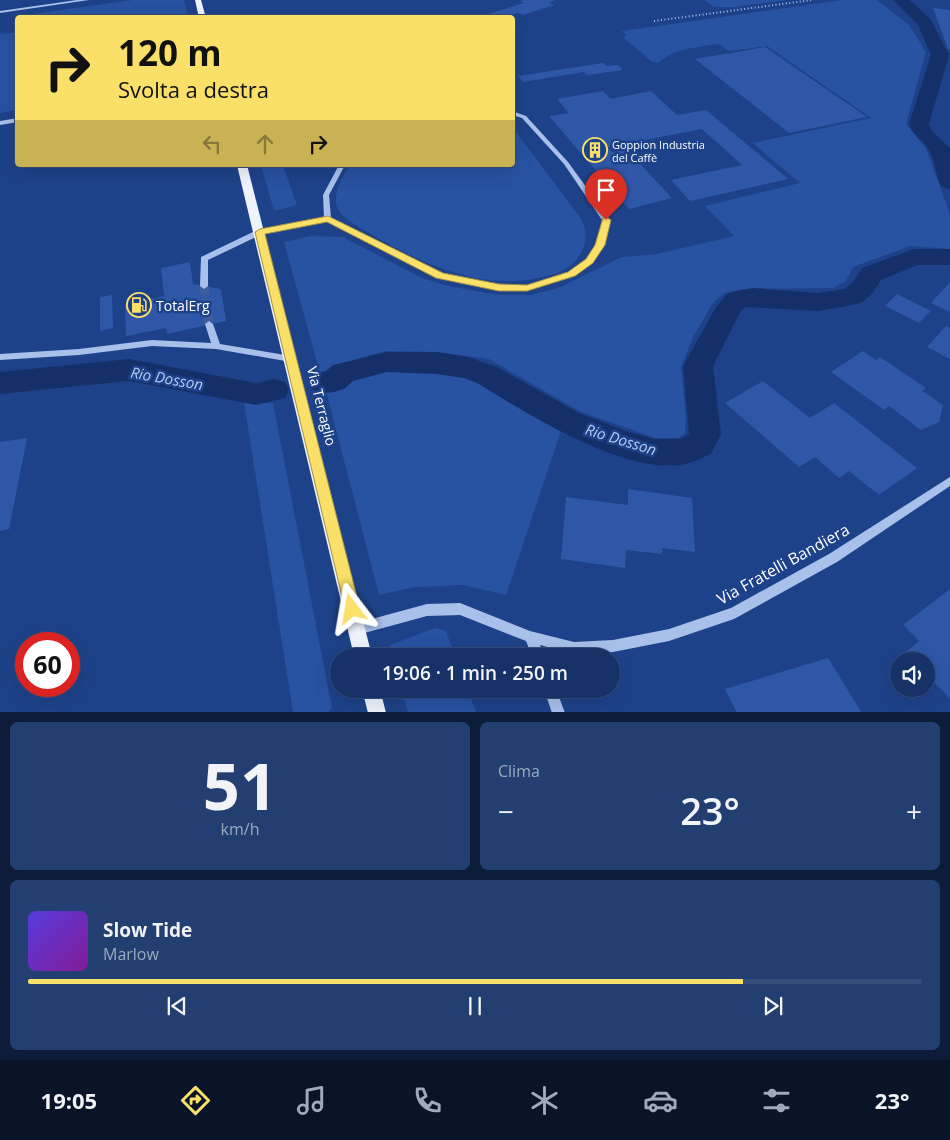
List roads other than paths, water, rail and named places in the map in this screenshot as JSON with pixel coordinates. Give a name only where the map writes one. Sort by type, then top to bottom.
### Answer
[{"type":"main road","points":[[198,0],[202,15]]},
{"type":"main road","name":"Via Terraglio","points":[[243,167],[361,648]]},
{"type":"main road","points":[[373,698],[377,712]]},
{"type":"street","points":[[0,12],[87,0]]},
{"type":"street","points":[[204,286],[204,258],[260,232],[328,219],[440,276],[471,284],[499,288],[527,288],[572,274],[589,261],[600,245],[606,220],[566,163],[524,117],[515,114]]},
{"type":"street","points":[[0,123],[15,120]]},
{"type":"street","points":[[328,219],[326,196],[341,167]]},
{"type":"street","points":[[209,324],[216,346]]},
{"type":"street","points":[[0,357],[80,352],[152,343],[216,346],[291,359]]},
{"type":"street","name":"Via Fratelli Bandiera","points":[[357,629],[427,610],[460,609],[530,636],[574,648],[613,646],[669,635],[734,613],[833,558],[950,481]]},
{"type":"street","points":[[530,636],[535,648]]},
{"type":"street","points":[[554,698],[559,712]]},
{"type":"waterway","name":"Rio Dosson","points":[[901,0],[925,23],[940,55],[919,124],[922,132],[940,149],[950,182]]},
{"type":"waterway","name":"Rio Dosson","points":[[324,382],[334,381],[343,373],[387,362],[436,363],[468,368],[487,375],[568,422],[621,443],[655,452],[680,452],[700,445],[705,434],[698,366],[729,307],[737,299],[753,297],[818,302],[853,296],[863,288],[871,274],[914,257],[950,257]]},
{"type":"waterway","name":"Rio Dosson","points":[[0,383],[129,370],[256,394],[274,390]]},
{"type":"tunnel","points":[[204,286],[209,324]]},
{"type":"place","name":"Goppion Industria del Caffè","points":[[595,150]]},
{"type":"place","name":"TotalErg","points":[[139,305]]}]
